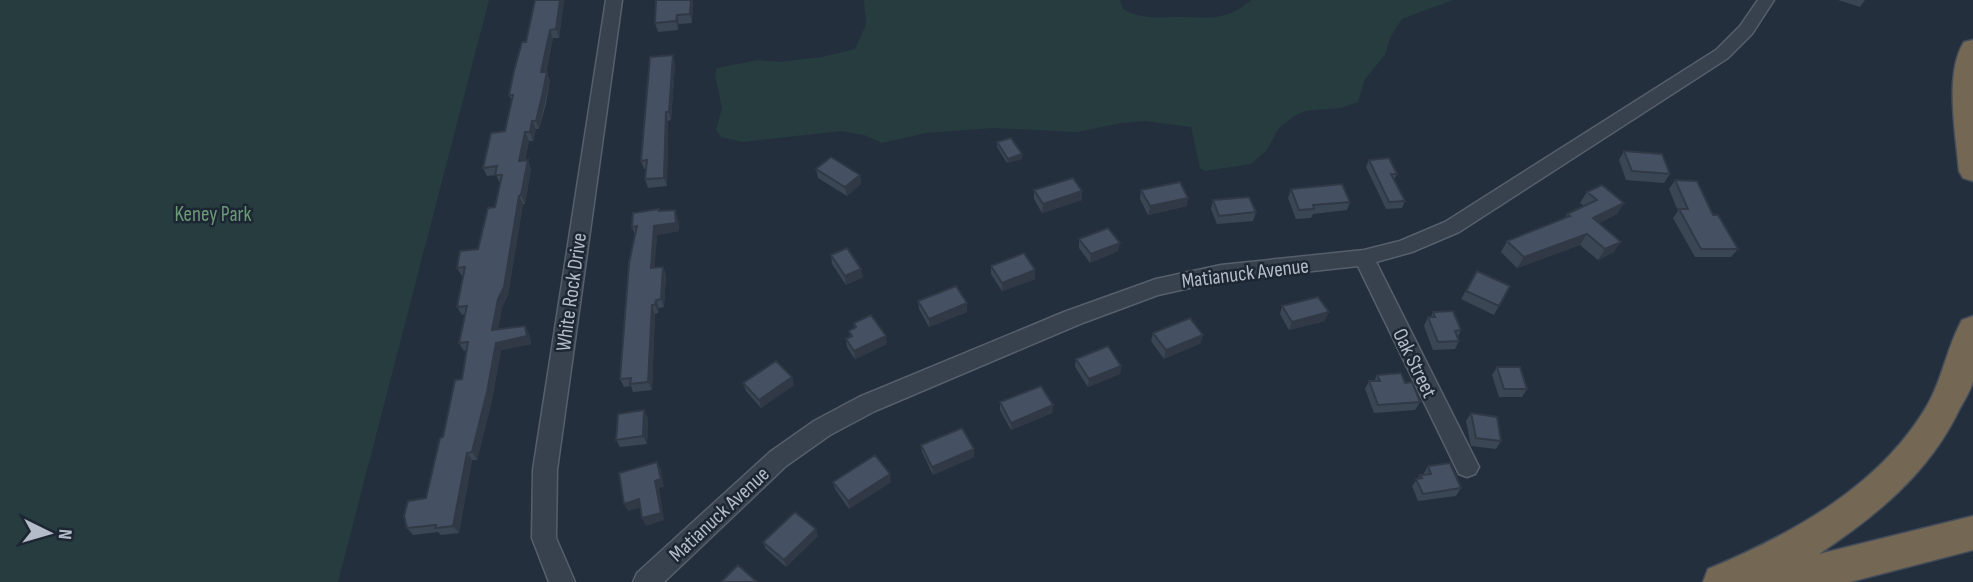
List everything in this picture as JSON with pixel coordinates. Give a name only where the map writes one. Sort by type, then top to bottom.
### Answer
[{"type":"highway","points":[[1973,48],[1966,82],[1973,171]]},
{"type":"highway","points":[[1722,582],[1776,559],[1814,537],[1856,509],[1899,470],[1933,427],[1952,396],[1963,369],[1973,329]]},
{"type":"highway","points":[[1780,582],[1973,533]]},
{"type":"street","name":"White Rock Drive","points":[[562,582],[544,538],[545,470],[614,0]]},
{"type":"street","name":"Matianuck Avenue","points":[[646,582],[778,459],[822,428],[867,404],[1072,318],[1156,287],[1221,273],[1364,258],[1428,238],[1478,212],[1722,54],[1739,38],[1760,2]]},
{"type":"street","name":"Oak Street","points":[[1364,258],[1467,467]]},
{"type":"green space","name":"Keney Park","points":[[0,0],[489,0],[338,582],[0,582]]},
{"type":"green space","points":[[864,0],[1120,0],[1123,9],[1141,16],[1204,18],[1232,13],[1251,0],[1453,0],[1402,19],[1391,36],[1385,55],[1365,79],[1358,102],[1340,108],[1306,111],[1294,116],[1279,128],[1266,151],[1251,164],[1205,171],[1200,168],[1191,127],[1145,121],[1077,132],[993,128],[926,133],[882,143],[864,135],[841,131],[742,142],[721,137],[716,130],[722,108],[715,75],[717,68],[758,60],[778,62],[822,57],[855,49],[866,24]]},
{"type":"building","points":[[535,0],[560,0],[556,29],[550,30],[541,72],[547,72],[536,121],[532,121],[530,132],[525,132],[519,161],[528,160],[519,196],[504,287],[498,299],[492,330],[525,326],[527,336],[496,343],[472,452],[467,453],[453,526],[407,528],[404,516],[408,501],[426,498],[455,380],[462,379],[468,342],[459,343],[467,306],[457,307],[465,267],[457,268],[460,251],[478,249],[488,208],[495,207],[502,175],[495,175],[497,166],[483,168],[491,133],[505,131],[513,95],[509,95],[514,71],[522,42],[526,42]]},
{"type":"building","points":[[656,0],[691,0],[690,14],[677,15],[676,21],[655,23]]},
{"type":"building","points":[[673,55],[669,112],[666,112],[664,178],[645,179],[647,160],[641,161],[650,57]]},
{"type":"building","points":[[1011,138],[1022,154],[1008,159],[997,142]]},
{"type":"building","points":[[1624,151],[1662,154],[1670,174],[1632,171]]},
{"type":"building","points":[[831,157],[860,175],[845,187],[816,169]]},
{"type":"building","points":[[1389,158],[1397,174],[1391,174],[1405,201],[1389,202],[1369,160]]},
{"type":"building","points":[[1073,178],[1082,191],[1043,204],[1034,190]]},
{"type":"building","points":[[1675,180],[1697,181],[1713,215],[1718,215],[1738,249],[1701,249],[1679,209],[1688,209]]},
{"type":"building","points":[[1180,182],[1188,198],[1150,206],[1141,190]]},
{"type":"building","points":[[1342,184],[1350,202],[1313,205],[1314,209],[1299,210],[1291,189]]},
{"type":"building","points":[[1602,185],[1624,203],[1593,218],[1621,242],[1605,249],[1587,234],[1524,257],[1507,241],[1570,216],[1567,214],[1597,200],[1587,192]]},
{"type":"building","points":[[1249,197],[1256,212],[1219,216],[1213,200]]},
{"type":"building","points":[[659,209],[675,210],[676,223],[654,226],[651,268],[663,267],[661,299],[652,305],[648,382],[630,384],[631,378],[620,379],[629,263],[637,226],[632,227],[633,213]]},
{"type":"building","points":[[1108,228],[1120,243],[1091,254],[1079,239]]},
{"type":"building","points":[[847,248],[861,269],[845,276],[831,255]]},
{"type":"building","points":[[1024,253],[1035,270],[1002,283],[991,266]]},
{"type":"building","points":[[1477,271],[1510,286],[1499,306],[1466,291]]},
{"type":"building","points":[[956,286],[967,303],[929,319],[918,301]]},
{"type":"building","points":[[1318,297],[1329,312],[1292,322],[1282,306]]},
{"type":"building","points":[[1453,311],[1461,330],[1455,331],[1459,341],[1438,342],[1428,317],[1435,317],[1433,312]]},
{"type":"building","points":[[871,315],[886,336],[854,351],[846,339],[852,336],[849,331],[856,327],[854,323]]},
{"type":"building","points":[[1190,318],[1203,335],[1166,350],[1153,333]]},
{"type":"building","points":[[1108,346],[1121,366],[1089,379],[1076,359]]},
{"type":"building","points":[[776,361],[792,377],[759,400],[743,383]]},
{"type":"building","points":[[1497,367],[1520,367],[1527,389],[1504,389]]},
{"type":"building","points":[[1401,373],[1405,383],[1412,382],[1420,402],[1378,405],[1369,381],[1380,381],[1377,375]]},
{"type":"building","points":[[1041,386],[1053,405],[1011,423],[1000,402]]},
{"type":"building","points":[[644,410],[643,436],[616,440],[618,414]]},
{"type":"building","points":[[1471,413],[1497,417],[1501,441],[1476,438]]},
{"type":"building","points":[[962,428],[974,449],[932,467],[921,445]]},
{"type":"building","points":[[875,455],[890,474],[848,501],[833,482]]},
{"type":"building","points":[[657,462],[661,479],[655,481],[661,513],[642,518],[639,499],[624,504],[619,473]]},
{"type":"building","points":[[1450,463],[1461,488],[1423,494],[1416,479],[1422,478],[1420,475],[1431,474],[1428,466]]},
{"type":"building","points":[[795,512],[816,529],[784,560],[763,542]]},
{"type":"building","points":[[738,565],[757,582],[721,582]]}]
